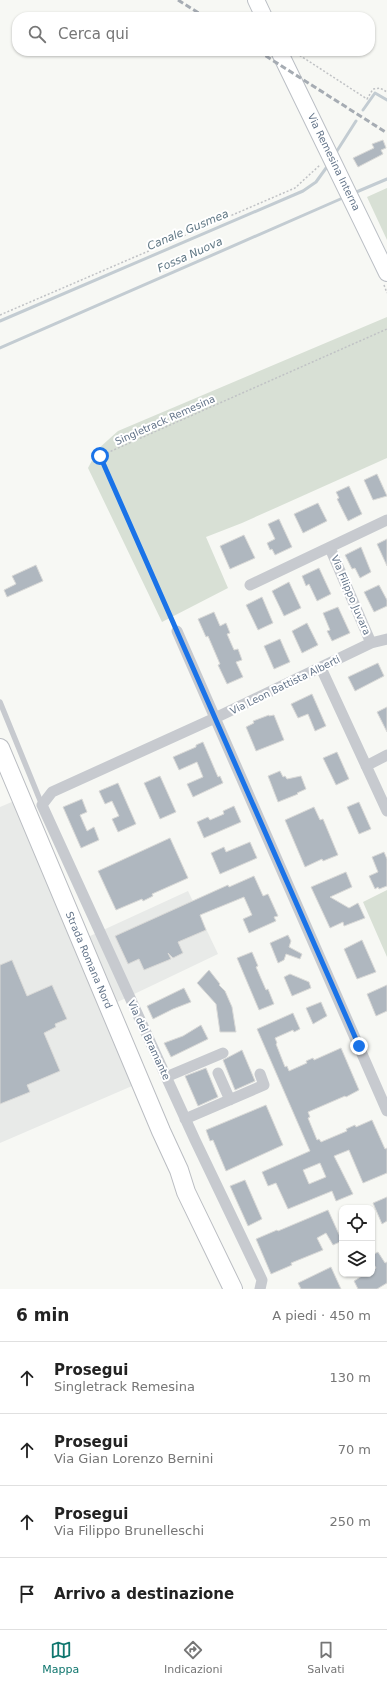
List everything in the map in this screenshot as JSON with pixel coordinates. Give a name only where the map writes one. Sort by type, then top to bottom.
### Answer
[{"type":"main road","name":"Strada Romana Nord","points":[[0,748],[161,1131],[179,1170],[186,1192],[233,1289]]},
{"type":"main road","name":"Strada Romana Nord","points":[[179,1170],[192,1189],[247,1289]]},
{"type":"street","points":[[256,0],[262,12]]},
{"type":"street","name":"Via Remesina Interna","points":[[282,56],[329,162],[346,187],[387,273]]},
{"type":"street","name":"Via Filippo Juvara","points":[[250,585],[387,520]]},
{"type":"street","name":"Via Filippo Juvara","points":[[330,548],[371,643]]},
{"type":"street","points":[[177,631],[387,1110]]},
{"type":"street","name":"Via Leon Battista Alberti","points":[[42,805],[52,792],[215,718],[371,643],[387,639]]},
{"type":"street","points":[[321,668],[387,811]]},
{"type":"street","points":[[366,766],[387,755]]},
{"type":"street","name":"Via del Bramante","points":[[42,805],[185,1119],[262,1280],[260,1289]]},
{"type":"street","points":[[166,1077],[223,1053]]},
{"type":"street","points":[[218,1073],[230,1100]]},
{"type":"street","points":[[185,1119],[264,1085],[260,1074]]},
{"type":"lane","points":[[0,702],[42,805]]},
{"type":"path","points":[[301,56],[367,99],[373,89],[380,88],[387,92]]},
{"type":"path","points":[[0,315],[295,188],[329,162]]},
{"type":"path","name":"Singletrack Remesina","points":[[177,631],[100,456],[387,329]]},
{"type":"shaded area","points":[[387,188],[387,240],[367,197]]},
{"type":"shaded area","points":[[387,317],[387,458],[242,523],[206,537],[228,588],[162,622],[88,468],[98,449],[118,431]]},
{"type":"shaded area","points":[[14,801],[77,942],[188,891],[218,954],[107,1007],[139,1083],[0,1143],[0,807]]},
{"type":"shaded area","points":[[387,890],[387,957],[363,902]]},
{"type":"building","points":[[383,140],[386,148],[381,150],[383,154],[358,167],[353,158],[374,148],[372,144]]},
{"type":"building","points":[[377,474],[387,496],[373,500],[364,480]]},
{"type":"building","points":[[349,486],[362,514],[348,521],[337,499],[339,498],[336,492]]},
{"type":"building","points":[[318,503],[327,521],[303,533],[294,514]]},
{"type":"building","points":[[279,519],[292,547],[275,555],[272,549],[270,550],[267,543],[275,539],[268,524]]},
{"type":"building","points":[[244,535],[255,558],[230,569],[220,546]]},
{"type":"building","points":[[387,539],[387,566],[377,544]]},
{"type":"building","points":[[361,547],[371,572],[360,578],[355,568],[352,569],[345,555]]},
{"type":"building","points":[[36,565],[43,581],[7,597],[4,590],[16,584],[12,576]]},
{"type":"building","points":[[319,568],[331,594],[317,601],[309,584],[306,586],[302,576]]},
{"type":"building","points":[[289,582],[301,608],[284,616],[272,591]]},
{"type":"building","points":[[379,585],[387,600],[387,606],[374,612],[364,592]]},
{"type":"building","points":[[262,597],[273,623],[258,630],[246,605]]},
{"type":"building","points":[[338,607],[350,633],[332,641],[327,631],[330,630],[323,613]]},
{"type":"building","points":[[214,612],[220,626],[226,623],[230,633],[227,634],[234,650],[238,649],[242,660],[236,662],[243,677],[227,684],[218,665],[220,664],[208,636],[206,637],[198,619]]},
{"type":"building","points":[[307,623],[318,645],[302,653],[292,631]]},
{"type":"building","points":[[280,639],[290,662],[274,669],[264,646]]},
{"type":"building","points":[[378,663],[384,676],[355,691],[348,677]]},
{"type":"building","points":[[312,694],[326,726],[315,731],[308,714],[298,718],[291,704]]},
{"type":"building","points":[[387,707],[387,732],[377,712]]},
{"type":"building","points":[[269,715],[274,715],[284,740],[256,751],[246,727],[254,723],[253,721]]},
{"type":"building","points":[[203,742],[218,777],[220,776],[223,783],[193,797],[187,784],[203,777],[197,762],[179,770],[173,757],[196,747],[196,745]]},
{"type":"building","points":[[337,752],[349,779],[336,785],[323,758]]},
{"type":"building","points":[[280,771],[283,777],[285,776],[287,779],[301,776],[306,789],[278,802],[268,776]]},
{"type":"building","points":[[160,776],[176,812],[160,819],[144,783]]},
{"type":"building","points":[[118,783],[136,824],[118,832],[112,819],[119,816],[112,801],[105,804],[99,791]]},
{"type":"building","points":[[82,799],[87,812],[80,815],[87,831],[94,827],[99,840],[81,848],[63,807]]},
{"type":"building","points":[[359,802],[371,829],[359,834],[347,807]]},
{"type":"building","points":[[234,806],[241,822],[204,838],[197,822],[208,817],[210,820],[224,814],[223,811]]},
{"type":"building","points":[[314,807],[320,820],[323,819],[338,855],[323,861],[322,859],[305,867],[285,820]]},
{"type":"building","points":[[170,838],[188,878],[152,894],[153,896],[143,901],[142,899],[116,910],[98,871]]},
{"type":"building","points":[[250,842],[257,858],[220,874],[211,853],[224,847],[226,852]]},
{"type":"building","points":[[384,852],[387,859],[387,886],[379,889],[378,887],[375,889],[369,876],[378,872],[372,857]]},
{"type":"building","points":[[346,872],[352,887],[330,897],[349,908],[358,903],[365,918],[344,926],[343,922],[330,928],[311,887]]},
{"type":"building","points":[[254,876],[263,896],[268,894],[278,916],[274,917],[276,921],[249,933],[243,919],[252,915],[244,897],[200,915],[206,930],[178,942],[183,953],[173,958],[168,953],[171,959],[144,970],[139,959],[128,964],[115,936],[228,885],[229,887]]},
{"type":"building","points":[[288,935],[291,941],[289,947],[302,954],[300,959],[286,954],[284,960],[278,963],[270,943]]},
{"type":"building","points":[[362,940],[376,972],[357,979],[344,949]]},
{"type":"building","points":[[252,952],[258,966],[256,967],[274,1004],[259,1010],[237,958]]},
{"type":"building","points":[[12,960],[27,996],[52,985],[67,1019],[55,1024],[56,1027],[44,1033],[60,1071],[27,1085],[30,1092],[0,1104],[0,965]]},
{"type":"building","points":[[209,970],[225,991],[232,1007],[236,1032],[220,1032],[216,1004],[197,983]]},
{"type":"building","points":[[290,974],[309,982],[311,988],[292,996],[284,977]]},
{"type":"building","points":[[387,985],[387,1011],[376,1016],[367,994]]},
{"type":"building","points":[[184,988],[191,1002],[153,1019],[147,1006]]},
{"type":"building","points":[[321,1002],[327,1016],[313,1024],[306,1008]]},
{"type":"building","points":[[293,1013],[300,1029],[294,1032],[293,1030],[275,1038],[285,1067],[287,1066],[289,1071],[307,1063],[306,1061],[313,1058],[314,1060],[341,1048],[359,1090],[346,1097],[345,1096],[308,1112],[310,1117],[308,1118],[317,1140],[319,1139],[321,1142],[347,1131],[346,1129],[355,1125],[356,1127],[372,1120],[385,1149],[387,1148],[387,1173],[363,1183],[349,1150],[334,1156],[353,1194],[336,1201],[332,1191],[288,1209],[276,1183],[268,1186],[262,1172],[310,1151],[257,1029]],"holes":[[[320,1163],[326,1177],[309,1184],[303,1170]]]},
{"type":"building","points":[[201,1025],[208,1039],[171,1057],[164,1043],[183,1036]]},
{"type":"building","points":[[242,1050],[255,1081],[235,1090],[223,1060]]},
{"type":"building","points":[[206,1068],[218,1097],[198,1106],[185,1076]]},
{"type":"building","points":[[266,1105],[283,1145],[226,1171],[213,1140],[210,1141],[206,1130]]},
{"type":"building","points":[[245,1180],[262,1219],[248,1226],[230,1186]]},
{"type":"building","points":[[387,1197],[387,1221],[382,1224],[375,1205],[373,1203]]},
{"type":"building","points":[[328,1210],[339,1234],[339,1242],[333,1245],[326,1233],[317,1238],[323,1250],[291,1263],[292,1265],[271,1274],[256,1239],[277,1230],[278,1231]]},
{"type":"building","points":[[378,1252],[385,1263],[387,1262],[387,1283],[377,1289],[358,1289],[354,1281],[360,1277],[375,1277],[375,1254]]},
{"type":"building","points":[[331,1267],[341,1289],[301,1289],[298,1283]]},
{"type":"waterway","name":"Canale Gusmea","points":[[363,110],[375,93],[387,100]]},
{"type":"waterway","name":"Canale Gusmea","points":[[335,154],[356,121]]},
{"type":"waterway","name":"Canale Gusmea","points":[[0,321],[303,191],[316,182],[329,164]]},
{"type":"waterway","name":"Fossa Nuova","points":[[354,193],[387,179]]},
{"type":"waterway","name":"Fossa Nuova","points":[[0,348],[345,197]]},
{"type":"railway","points":[[178,0],[197,12]]},
{"type":"railway","points":[[266,56],[387,133]]},
{"type":"route","points":[[100,456],[359,1046]]}]
